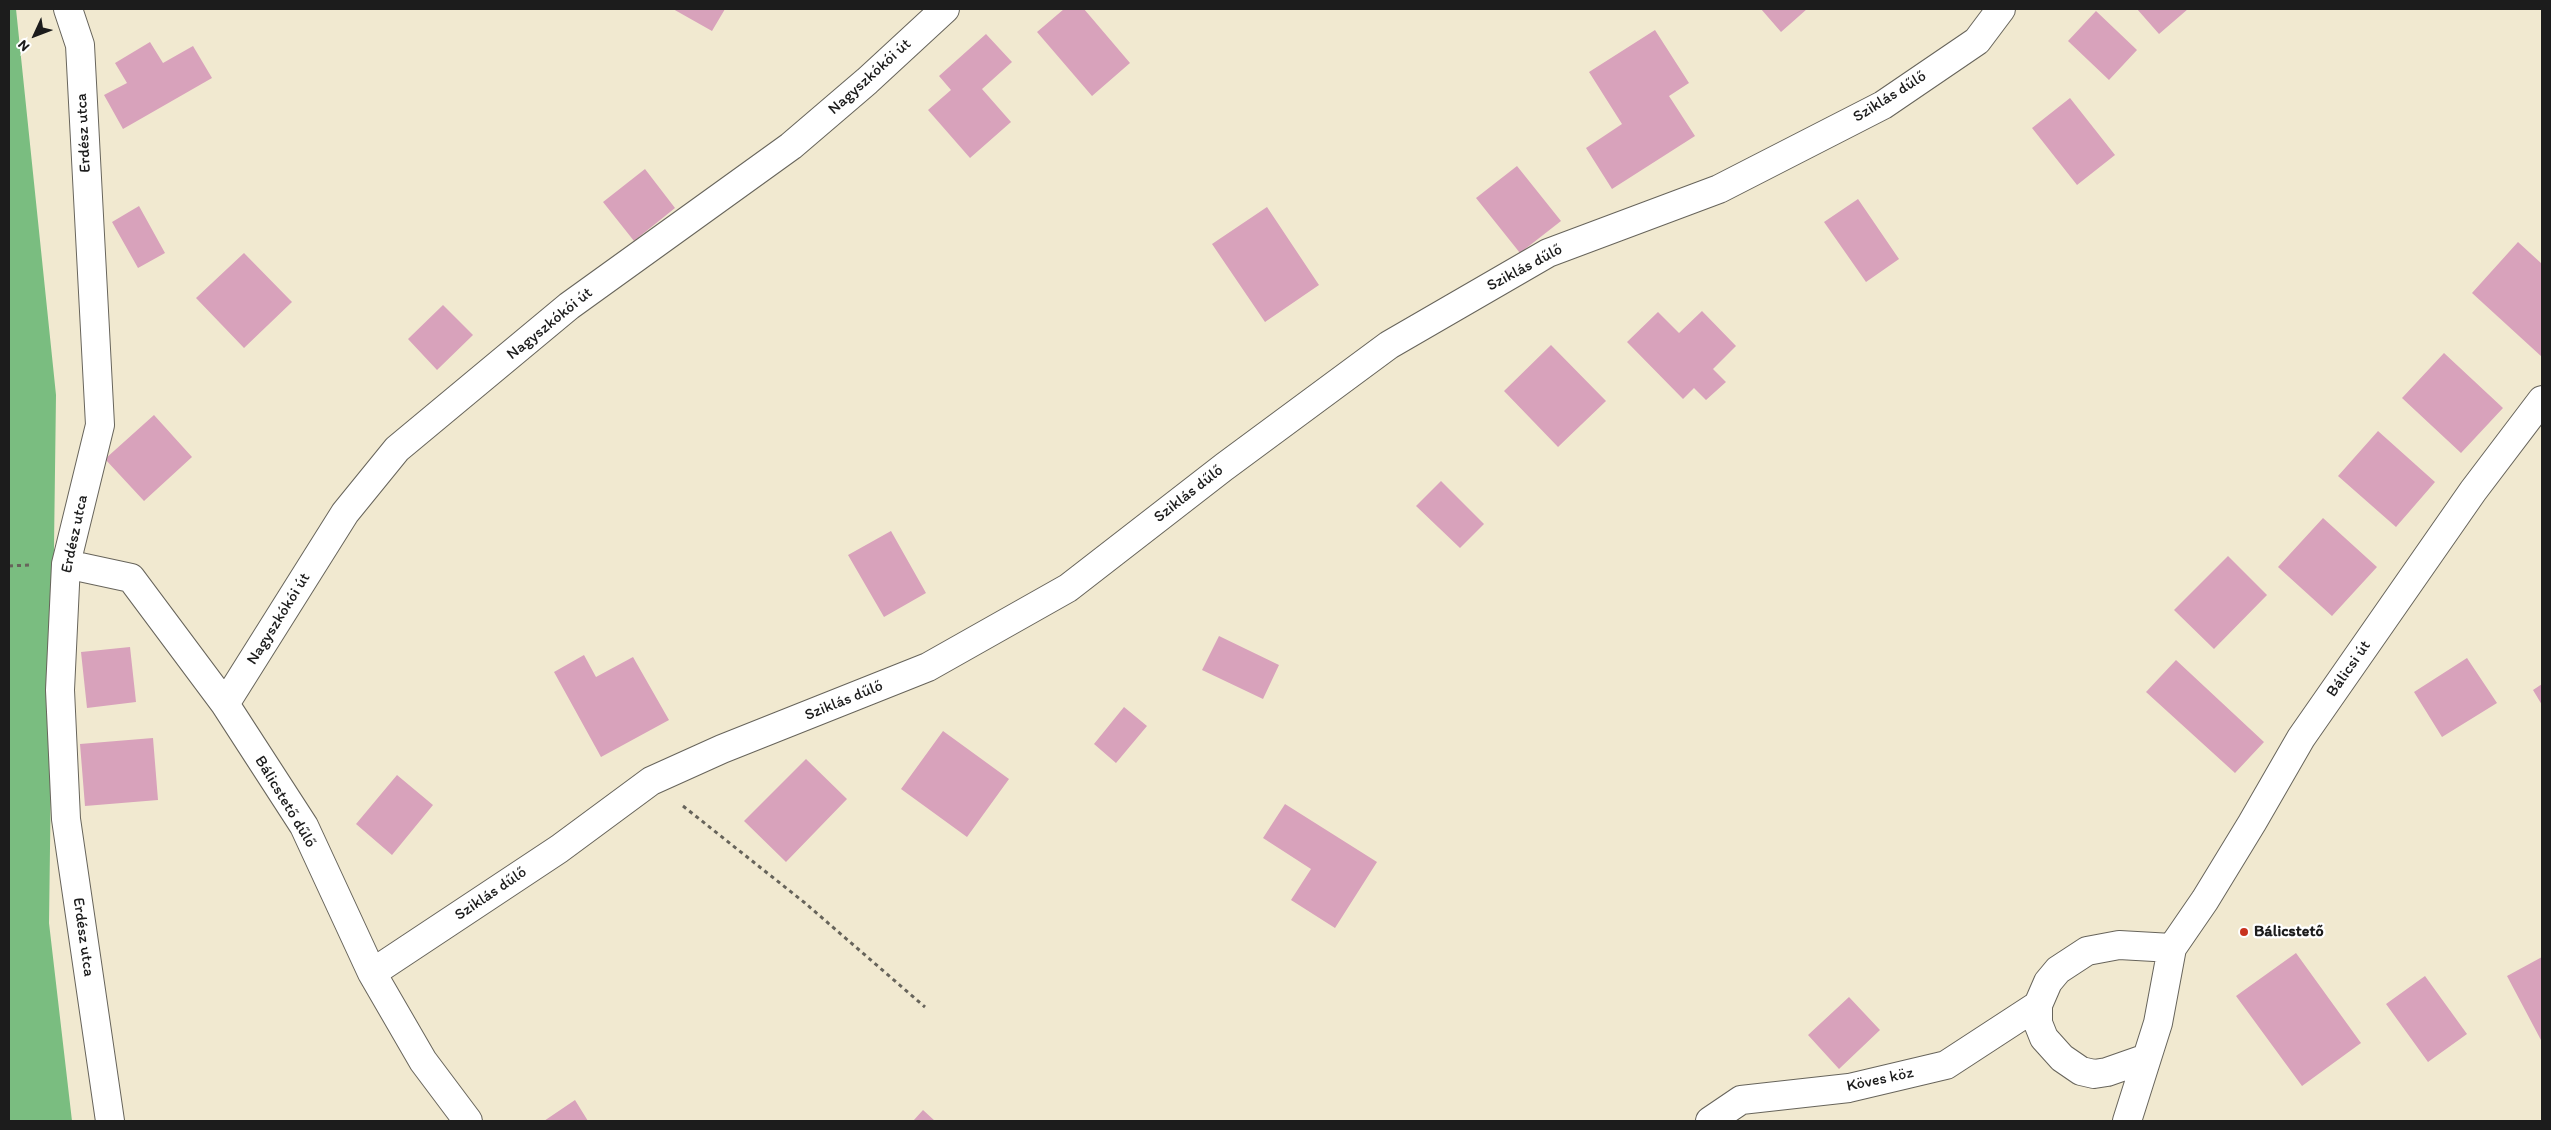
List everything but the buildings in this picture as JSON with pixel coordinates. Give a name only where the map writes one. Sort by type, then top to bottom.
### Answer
[{"type":"street","name":"Erdész utca","points":[[68,9],[80,45],[100,425],[66,564],[60,690],[66,819],[110,1121]]},
{"type":"street","name":"Nagyszkókói út","points":[[225,704],[345,513],[397,449],[569,306],[791,146],[867,81],[945,9]]},
{"type":"street","name":"Sziklás dűlő","points":[[372,973],[559,849],[651,781],[722,749],[928,667],[1068,588],[1224,467],[1389,345],[1548,253],[1719,188],[1883,105],[1978,40],[2001,9]]},
{"type":"street","name":"Bálicsi út","points":[[2127,1121],[2158,1023],[2172,948],[2252,823],[2301,738],[2473,491],[2542,400]]},
{"type":"street","name":"Bálicstető dűlő","points":[[66,564],[131,578],[225,704],[304,826],[372,973],[423,1061],[468,1121]]},
{"type":"street","points":[[2147,1058],[2107,1072],[2094,1074],[2081,1071],[2062,1058],[2044,1038],[2038,1022],[2038,1005],[2048,982],[2058,970],[2087,951],[2119,945],[2172,948]]},
{"type":"street","name":"Köves köz","points":[[1710,1121],[1741,1100],[1849,1088],[1946,1065],[2038,1005]]},
{"type":"path","points":[[651,781],[805,903],[925,1008]]},
{"type":"green space","points":[[9,9],[16,9],[56,395],[49,923],[72,1121],[9,1121]]},
{"type":"place","name":"Bálicstető","points":[[2244,932]]}]
